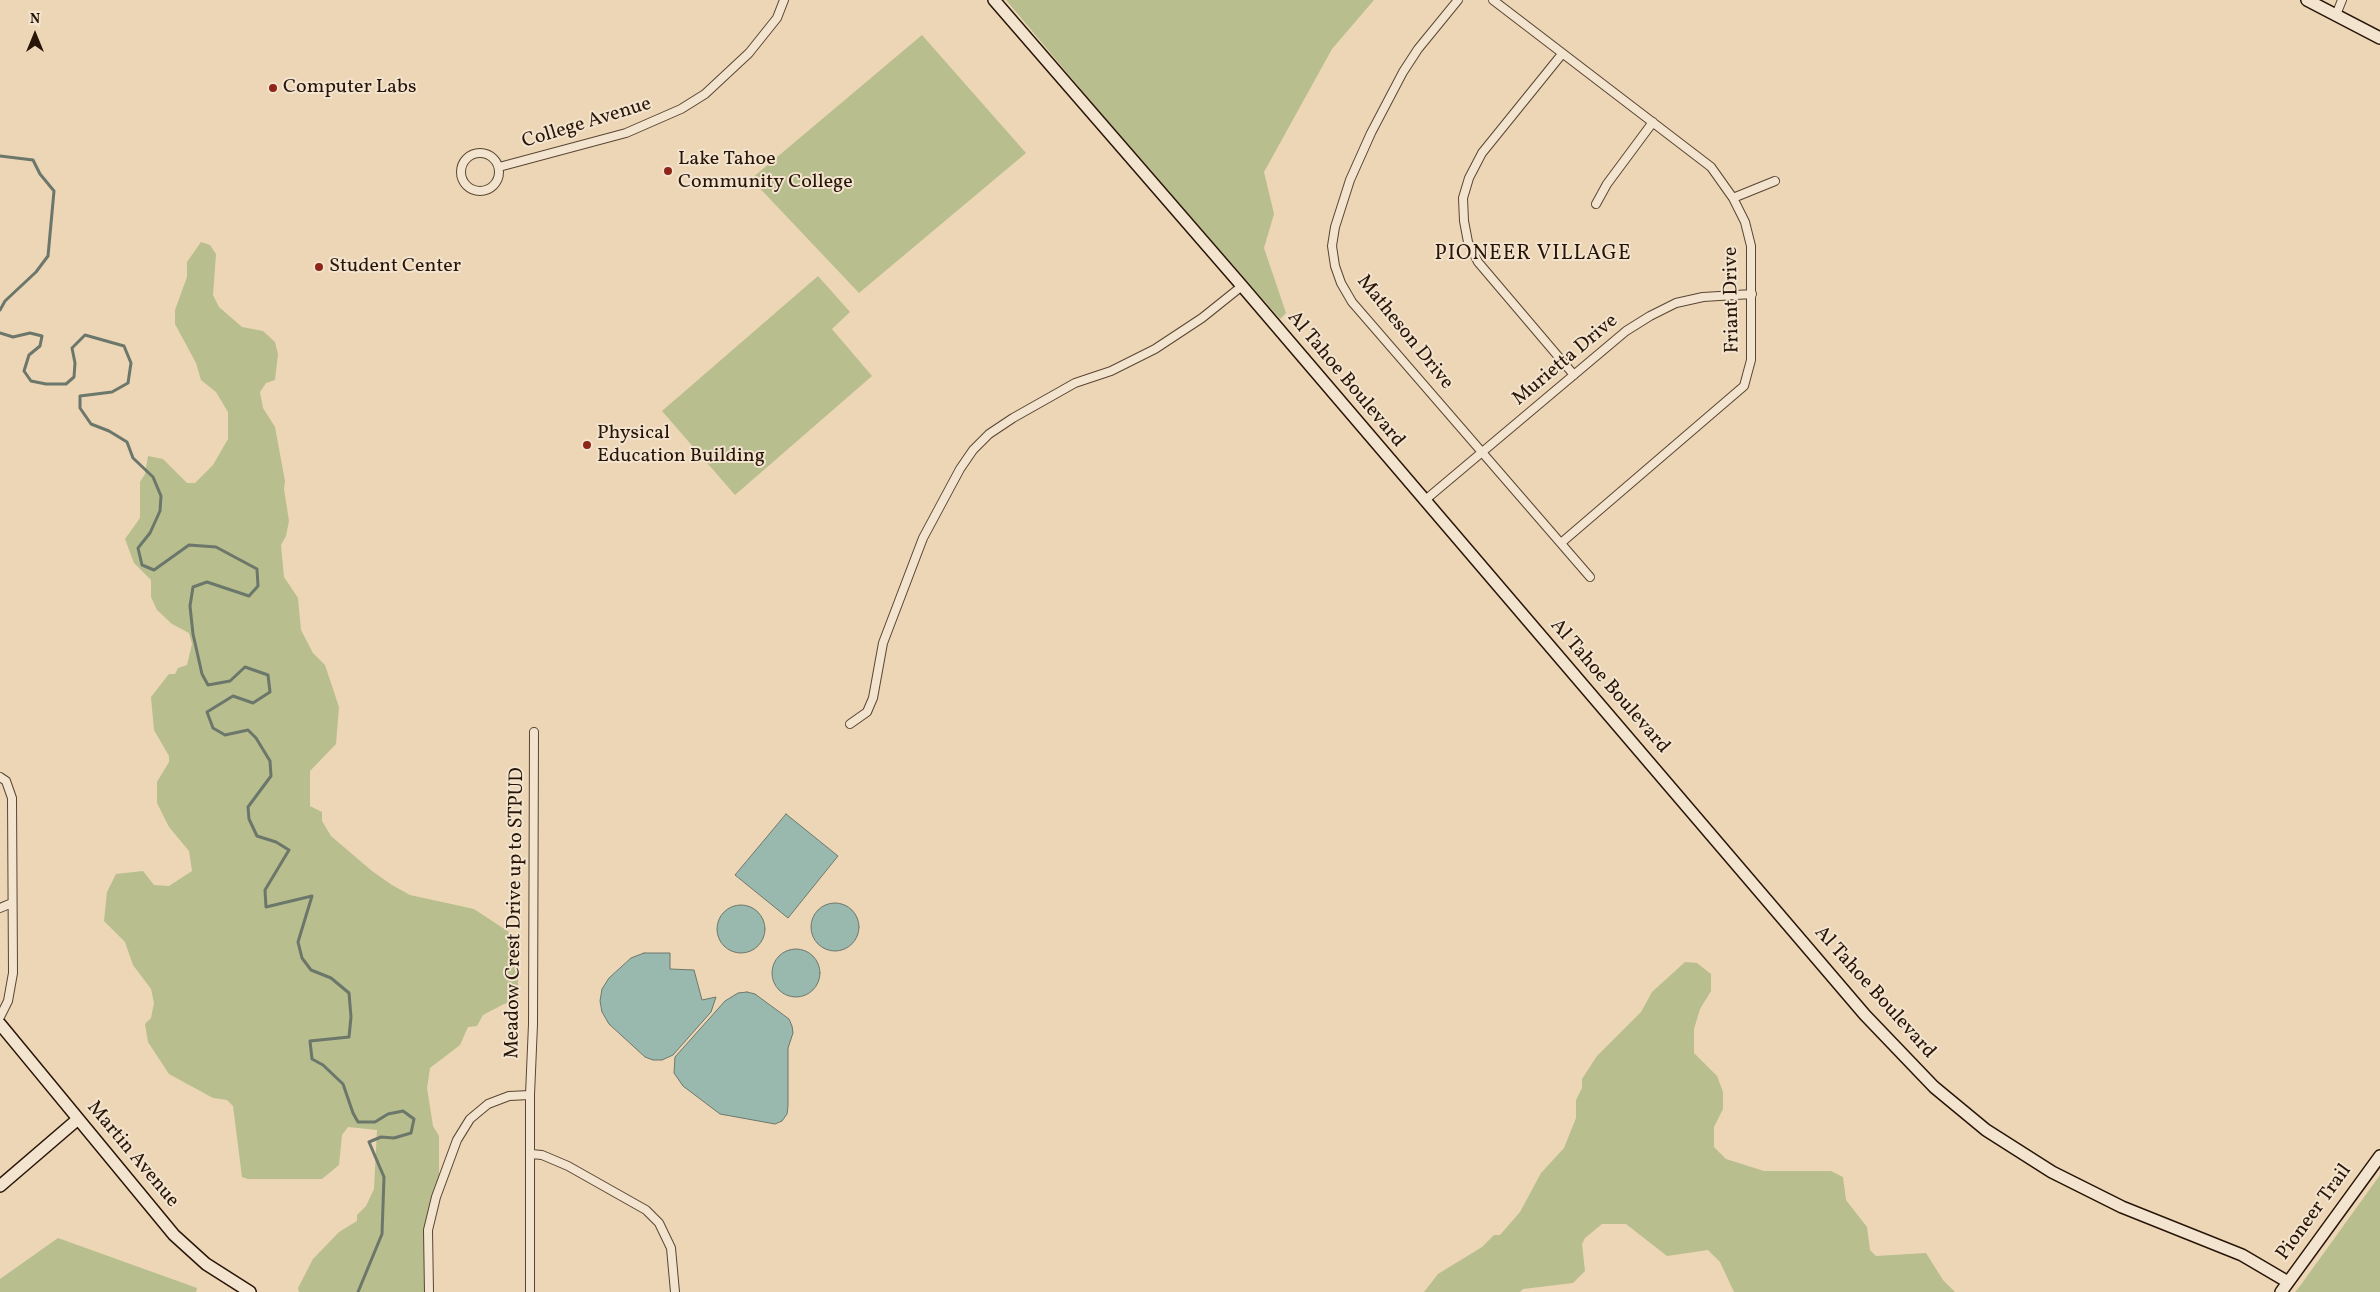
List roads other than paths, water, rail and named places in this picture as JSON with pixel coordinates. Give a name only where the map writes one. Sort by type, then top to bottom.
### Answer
[{"type":"main road","name":"Al Tahoe Boulevard","points":[[994,0],[1242,286],[1865,1015],[1934,1087],[1986,1130],[2052,1172],[2122,1207],[2242,1255],[2288,1282]]},
{"type":"main road","points":[[2307,0],[2380,38]]},
{"type":"main road","name":"Martin Avenue","points":[[0,1024],[174,1235],[206,1264],[250,1292]]},
{"type":"main road","points":[[0,1186],[78,1119]]},
{"type":"main road","name":"Pioneer Trail","points":[[2281,1292],[2380,1156]]},
{"type":"street","name":"College Avenue","points":[[499,167],[626,133],[654,123],[681,109],[705,94],[749,53],[777,18],[784,0]]},
{"type":"street","name":"Matheson Drive","points":[[1458,0],[1428,36],[1403,72],[1371,133],[1341,206],[1332,246],[1341,283],[1352,302],[1590,577]]},
{"type":"street","name":"Friant Drive","points":[[1493,0],[1711,167],[1733,198],[1744,222],[1751,246],[1751,360],[1744,386],[1561,543]]},
{"type":"street","points":[[2336,15],[2342,0]]},
{"type":"street","points":[[1562,54],[1482,153],[1469,178],[1463,198],[1464,221],[1468,242],[1478,262],[1574,375]]},
{"type":"street","points":[[1596,204],[1607,184],[1653,122]]},
{"type":"street","name":"College Avenue","points":[[475,153],[490,155],[499,167],[497,182],[486,191],[471,190],[461,178],[463,163],[475,153]]},
{"type":"street","points":[[1733,198],[1775,181]]},
{"type":"street","points":[[850,724],[867,712],[873,698],[883,643],[923,538],[973,450],[989,434],[1013,418],[1075,383],[1112,372],[1155,349],[1202,318],[1242,286]]},
{"type":"street","name":"Murietta Drive","points":[[1424,501],[1626,331],[1676,303],[1704,297],[1752,294]]},
{"type":"street","name":"Meadow Crest Drive up to STPUD","points":[[530,1292],[534,732]]},
{"type":"street","points":[[0,777],[6,781],[12,798],[13,973],[8,1001],[0,1017]]},
{"type":"street","points":[[0,908],[12,903]]},
{"type":"street","points":[[429,1292],[428,1230],[436,1197],[458,1140],[470,1119],[488,1104],[509,1096],[530,1095]]},
{"type":"street","points":[[531,1154],[568,1166],[646,1210],[666,1236],[670,1248],[675,1292]]},
{"type":"water","points":[[786,814],[838,856],[788,918],[735,875]]},
{"type":"water","points":[[835,903],[844,905],[852,910],[857,918],[859,927],[857,936],[852,944],[844,949],[835,951],[826,949],[818,944],[813,936],[811,927],[813,918],[818,910],[826,905]]},
{"type":"water","points":[[741,905],[750,907],[758,912],[763,920],[765,929],[763,938],[758,946],[750,951],[741,953],[732,951],[724,946],[719,938],[717,929],[719,920],[724,912],[732,907]]},
{"type":"water","points":[[796,949],[805,951],[813,956],[818,964],[820,973],[818,982],[813,990],[805,995],[796,997],[787,995],[779,990],[774,982],[772,973],[774,964],[779,956],[787,951]]},
{"type":"water","points":[[644,953],[670,953],[670,969],[694,970],[702,1000],[716,997],[711,1012],[673,1055],[662,1060],[653,1060],[645,1057],[609,1024],[602,1012],[600,1001],[602,989],[609,978],[631,958]]},
{"type":"water","points":[[747,992],[755,994],[789,1019],[792,1026],[793,1033],[788,1048],[787,1114],[782,1121],[775,1124],[720,1114],[683,1086],[674,1073],[675,1057],[725,1001],[738,993]]},
{"type":"waterway","points":[[0,156],[33,160],[40,174],[54,191],[48,256],[36,272],[5,301],[0,310]]},
{"type":"waterway","points":[[0,333],[13,337],[30,333],[42,336],[40,346],[29,355],[24,371],[31,381],[46,384],[66,384],[74,377],[75,363],[72,348],[85,335],[124,346],[131,363],[128,383],[112,392],[80,396],[80,408],[91,424],[109,431],[127,442],[133,458],[153,477],[161,496],[160,511],[150,533],[138,548],[142,565],[154,570],[189,545],[216,547],[257,569],[258,586],[249,596],[207,582],[193,587],[190,606],[193,634],[202,674],[208,685],[230,681],[245,667],[268,675],[270,692],[253,703],[233,696],[207,712],[213,728],[225,735],[248,730],[256,738],[270,761],[271,776],[248,807],[249,819],[257,836],[276,842],[289,850],[265,890],[266,907],[312,896],[298,942],[302,958],[311,970],[331,978],[349,993],[351,1017],[349,1037],[310,1041],[312,1059],[323,1065],[343,1084],[358,1122],[375,1122],[388,1114],[403,1111],[414,1119],[411,1133],[394,1138],[381,1137],[369,1142],[384,1177],[382,1234],[358,1292]]},
{"type":"place","name":"Computer Labs","points":[[273,88]]},
{"type":"place","name":"Lake Tahoe Community College","points":[[668,171]]},
{"type":"place","name":"Student Center","points":[[319,267]]},
{"type":"place","name":"Physical Education Building","points":[[587,445]]},
{"type":"district","name":"PIONEER VILLAGE","points":[[1533,255]]}]
